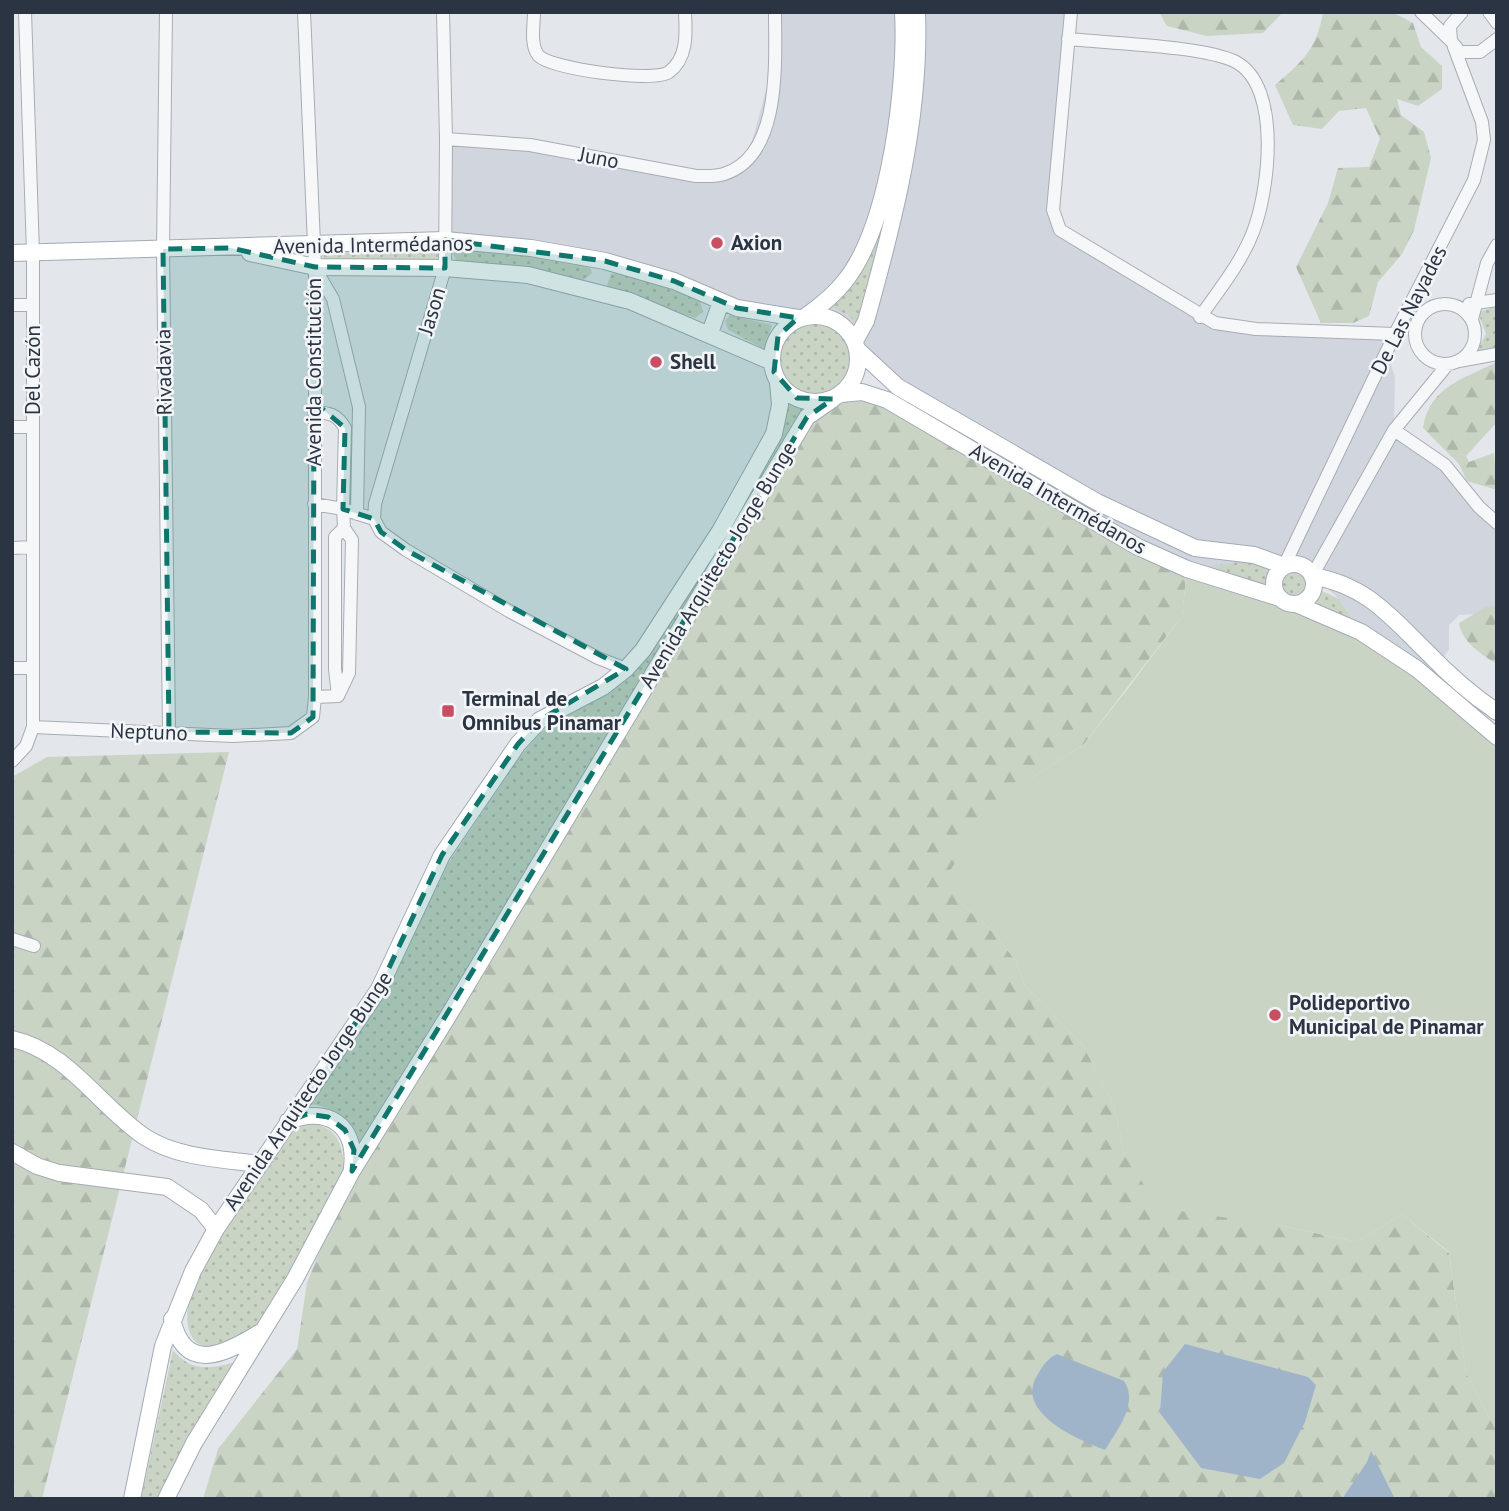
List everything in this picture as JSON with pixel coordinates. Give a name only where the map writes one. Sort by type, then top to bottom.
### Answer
[{"type":"main road","points":[[903,12],[900,100],[877,213],[861,255],[846,280],[778,336],[772,362],[778,382],[796,398],[808,402],[837,396],[856,375],[856,346],[866,321],[901,177],[916,85],[917,12]]},
{"type":"main road","name":"Avenida Intermédanos","points":[[12,253],[444,240],[531,248],[605,261],[674,281],[737,308],[802,317]]},
{"type":"main road","name":"Avenida Intermédanos","points":[[231,248],[315,267],[445,268],[528,275],[630,301],[710,333],[772,362]]},
{"type":"main road","points":[[597,292],[605,261]]},
{"type":"main road","points":[[710,333],[721,302]]},
{"type":"main road","points":[[802,317],[820,315],[835,320],[847,329],[856,346],[898,387],[1097,502],[1195,548],[1254,555],[1284,566],[1299,564],[1312,576],[1338,581],[1380,606],[1428,654],[1497,712]]},
{"type":"main road","name":"Avenida Arquitecto Jorge Bunge","points":[[132,1499],[163,1346],[172,1319],[216,1228],[379,989],[442,855],[518,744],[540,720],[603,687],[626,669],[643,650],[720,531],[774,433],[780,405],[778,382]]},
{"type":"main road","name":"Avenida Intermédanos","points":[[837,396],[862,392],[880,397],[1138,547],[1187,569],[1288,601],[1372,639],[1417,669],[1497,737]]},
{"type":"main road","name":"Avenida Arquitecto Jorge Bunge","points":[[166,1499],[194,1443],[295,1279],[352,1171],[447,1018],[807,417],[837,396]]},
{"type":"main road","points":[[1284,566],[1276,574],[1274,583],[1288,601],[1311,593],[1312,576]]},
{"type":"main road","points":[[12,1039],[43,1051],[72,1072],[145,1137],[167,1148],[206,1157],[259,1164]]},
{"type":"main road","points":[[287,1122],[307,1114],[328,1117],[345,1130],[354,1150],[352,1171]]},
{"type":"main road","points":[[12,1152],[37,1166],[59,1173],[167,1188],[201,1210],[216,1228]]},
{"type":"main road","points":[[172,1319],[176,1335],[186,1347],[212,1356],[228,1352],[264,1329]]},
{"type":"street","name":"Del Cazón","points":[[25,12],[33,253],[33,727]]},
{"type":"street","name":"Rivadavia","points":[[166,12],[163,249],[169,732]]},
{"type":"street","name":"Avenida Constitución","points":[[303,727],[313,717],[316,697],[315,267],[304,12]]},
{"type":"street","name":"Jason","points":[[374,519],[374,505],[445,268],[443,12]]},
{"type":"street","points":[[534,12],[533,42],[538,56],[548,63],[615,75],[661,76],[669,72],[682,57],[685,12]]},
{"type":"street","name":"Juno","points":[[446,139],[530,145],[696,176],[721,175],[747,160],[764,138],[770,109],[775,12]]},
{"type":"street","points":[[1071,12],[1054,210],[1060,230],[1200,317],[1239,328],[1395,334],[1436,363],[1454,363],[1497,354]]},
{"type":"street","name":"De Las Nayades","points":[[1284,566],[1395,334],[1464,204],[1480,160],[1484,139],[1480,113],[1453,44],[1421,12]]},
{"type":"street","points":[[1462,12],[1450,26],[1453,44],[1472,54],[1487,48],[1497,39]]},
{"type":"street","points":[[1489,12],[1497,23]]},
{"type":"street","points":[[1068,39],[1216,55],[1239,64],[1255,80],[1268,135],[1262,198],[1254,230],[1241,259],[1200,317]]},
{"type":"street","points":[[1312,576],[1318,570],[1394,430],[1474,343],[1472,319],[1475,303],[1487,263],[1497,245]]},
{"type":"street","points":[[315,267],[333,299],[359,407],[357,514]]},
{"type":"street","points":[[1395,334],[1440,304],[1457,306],[1497,300]]},
{"type":"street","points":[[12,305],[33,305]]},
{"type":"street","points":[[1457,306],[1472,319]]},
{"type":"street","points":[[1420,316],[1415,331],[1422,354]]},
{"type":"street","points":[[314,412],[332,413],[345,428],[344,528],[352,540],[349,673],[338,696],[316,697]]},
{"type":"street","points":[[12,427],[33,427]]},
{"type":"street","points":[[1394,430],[1445,465],[1479,507],[1497,523]]},
{"type":"street","points":[[314,504],[343,509],[374,519],[381,532],[406,550],[509,611],[598,659],[626,669]]},
{"type":"street","points":[[12,548],[33,547]]},
{"type":"street","points":[[12,668],[33,668]]},
{"type":"street","points":[[12,761],[26,746],[33,727]]},
{"type":"street","name":"Neptuno","points":[[33,727],[233,736],[290,733],[303,727]]},
{"type":"street","points":[[12,939],[34,946]]},
{"type":"highlighted area","points":[[445,240],[605,261],[674,281],[737,308],[798,318],[778,336],[774,372],[797,398],[833,399],[807,417],[352,1171],[354,1150],[345,1130],[328,1117],[307,1114],[287,1122],[379,989],[442,855],[518,744],[540,720],[626,669],[406,550],[381,532],[374,519],[343,509],[345,428],[314,402],[313,717],[291,733],[169,732],[163,249],[231,248],[315,267],[445,268]]},
{"type":"shaded area","points":[[775,12],[1071,12],[1053,210],[1060,230],[1200,317],[1382,340],[1395,377],[1394,430],[1445,465],[1497,526],[1497,613],[1459,615],[1449,625],[1449,649],[1438,665],[1417,669],[1361,632],[1339,599],[1306,568],[1187,569],[945,433],[927,411],[835,320],[820,315],[798,318],[605,261],[445,240],[446,139],[721,175],[747,160],[775,57]]},
{"type":"green space","points":[[1159,12],[1283,12],[1263,33],[1207,36],[1167,26]]},
{"type":"green space","points":[[1323,12],[1392,12],[1413,23],[1421,47],[1442,66],[1442,89],[1418,106],[1397,99],[1401,115],[1424,132],[1431,158],[1414,230],[1402,254],[1378,282],[1369,316],[1353,323],[1321,323],[1296,267],[1328,203],[1338,168],[1369,167],[1380,139],[1366,108],[1339,111],[1322,129],[1293,125],[1275,85],[1307,54],[1317,36]]},
{"type":"green space","points":[[877,241],[880,242],[857,324],[848,315],[830,306],[854,283]]},
{"type":"green space","points":[[458,247],[523,252],[588,264],[592,273],[584,280],[520,267],[457,262],[453,254]]},
{"type":"green space","points":[[327,251],[437,251],[440,255],[437,260],[325,261],[322,256]]},
{"type":"green space","points":[[620,272],[700,300],[703,312],[695,318],[614,291],[607,285],[611,274]]},
{"type":"green space","points":[[1497,306],[1497,347],[1476,353],[1486,334],[1478,312]]},
{"type":"green space","points":[[730,315],[772,325],[764,349],[728,330],[725,321]]},
{"type":"green space","points":[[814,324],[828,327],[840,334],[847,346],[850,360],[847,374],[840,386],[828,393],[814,396],[800,393],[788,386],[781,374],[778,360],[781,346],[788,334],[800,327]]},
{"type":"green space","points":[[1497,362],[1497,422],[1466,456],[1469,462],[1494,453],[1497,490],[1467,481],[1459,464],[1423,428],[1432,403],[1440,394],[1460,380]]},
{"type":"green space","points":[[862,392],[1187,569],[1182,616],[1084,744],[1030,779],[955,898],[991,930],[1016,961],[1025,986],[1083,1045],[1114,1106],[1125,1156],[1278,1225],[1357,1242],[1402,1214],[1449,1253],[1466,1373],[1497,1432],[1497,1499],[203,1499],[218,1449],[297,1349],[307,1283],[352,1171],[807,417]]},
{"type":"green space","points":[[784,395],[794,404],[809,407],[359,1145],[350,1129],[334,1112],[309,1104],[388,989],[433,886],[518,759],[540,733],[565,715],[617,687],[634,670],[747,496]]},
{"type":"green space","points":[[1249,561],[1299,564],[1308,570],[1322,591],[1339,599],[1361,632],[1296,604],[1187,569]]},
{"type":"green space","name":"Polideportivo Municipal de Pinamar","points":[[1187,569],[1280,598],[1361,632],[1497,737],[1497,1432],[1466,1373],[1449,1252],[1402,1214],[1357,1242],[1278,1225],[1159,1208],[1125,1156],[1114,1106],[1083,1045],[1025,986],[1016,961],[991,930],[955,898],[946,877],[974,833],[1030,779],[1084,744],[1129,687],[1182,616]]},
{"type":"green space","points":[[1497,606],[1497,664],[1468,642],[1459,623],[1486,607]]},
{"type":"green space","points":[[229,752],[42,1499],[12,1499],[12,777],[47,757]]},
{"type":"green space","points":[[306,1122],[325,1128],[336,1137],[340,1144],[345,1172],[274,1303],[262,1319],[245,1334],[228,1343],[203,1346],[191,1335],[187,1316],[205,1265],[238,1205],[275,1150],[292,1131]]},
{"type":"green space","points":[[173,1350],[186,1362],[201,1367],[235,1362],[179,1455],[158,1499],[141,1499]]},
{"type":"water","points":[[1185,1344],[1308,1377],[1316,1385],[1305,1422],[1284,1463],[1260,1479],[1201,1468],[1160,1413],[1163,1372]]},
{"type":"water","points":[[1057,1354],[1124,1381],[1128,1389],[1125,1416],[1105,1450],[1079,1439],[1052,1422],[1041,1412],[1034,1400],[1033,1388],[1038,1374],[1046,1362]]},
{"type":"water","points":[[1371,1451],[1395,1499],[1342,1499],[1367,1462]]},
{"type":"place","name":"Axion","points":[[717,243]]},
{"type":"place","name":"Shell","points":[[656,362]]},
{"type":"place","name":"Terminal de Omnibus Pinamar","points":[[448,711]]},
{"type":"place","name":"Polideportivo Municipal de Pinamar","points":[[1275,1015]]}]
